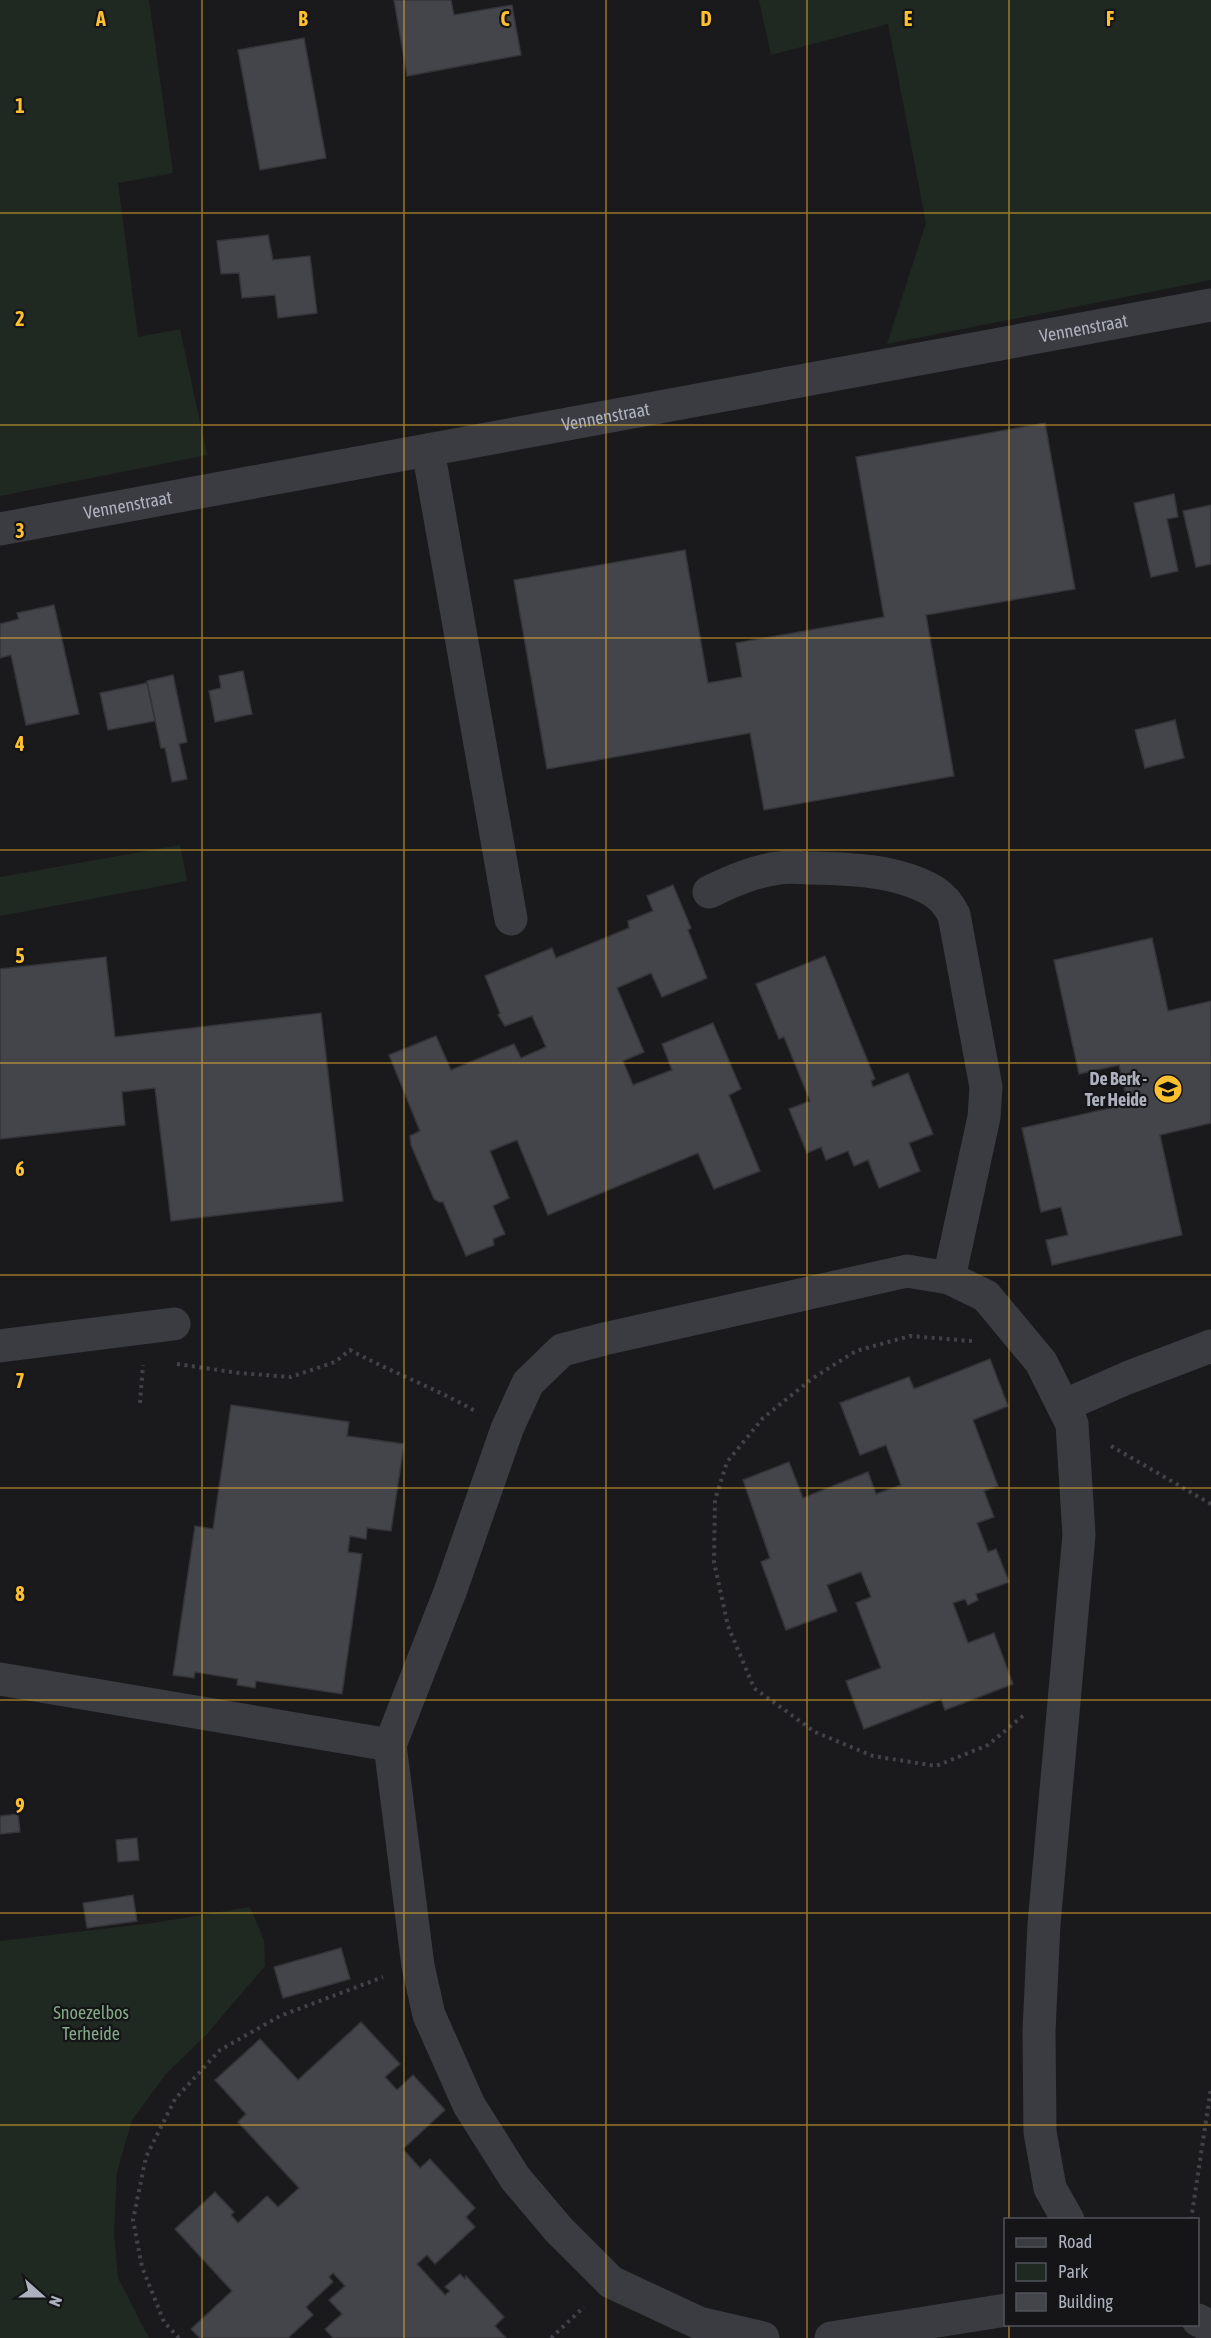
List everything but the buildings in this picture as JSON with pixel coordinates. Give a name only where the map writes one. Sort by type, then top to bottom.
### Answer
[{"type":"street","name":"Vennenstraat","points":[[0,529],[1211,305]]},
{"type":"street","points":[[428,450],[511,919]]},
{"type":"street","points":[[709,892],[755,872],[781,867],[846,869],[891,876],[917,883],[934,891],[947,902],[954,915],[986,1087],[984,1117],[949,1278]]},
{"type":"street","points":[[763,2338],[699,2323],[611,2282],[559,2230],[515,2178],[469,2105],[429,2015],[418,1966],[390,1745],[450,1592],[507,1429],[528,1383],[562,1350],[907,1271],[949,1278],[986,1296],[1041,1362],[1067,1415],[1079,1535],[1044,1924],[1039,2031],[1040,2132],[1050,2188],[1067,2218]]},
{"type":"street","points":[[0,1346],[174,1324]]},
{"type":"street","points":[[1067,1415],[1146,1370],[1211,1346]]},
{"type":"street","points":[[0,1679],[390,1745]]},
{"type":"street","points":[[831,2338],[1004,2310]]},
{"type":"path","points":[[977,1343],[966,1340],[910,1336],[856,1351],[813,1378],[763,1418],[727,1462],[715,1500],[714,1562],[729,1626],[754,1688],[815,1732],[873,1756],[936,1766],[988,1745],[1031,1708]]},
{"type":"path","points":[[168,1362],[238,1373],[291,1377],[335,1362],[350,1350],[408,1379],[451,1397],[507,1429]]},
{"type":"path","points":[[1067,1415],[1211,1504]]},
{"type":"path","points":[[179,2338],[164,2322],[142,2267],[133,2220],[146,2157],[175,2099],[220,2050],[280,2016],[357,1986],[418,1966]]},
{"type":"path","points":[[1191,2218],[1211,2088]]},
{"type":"green space","points":[[0,0],[149,0],[173,173],[118,183],[138,337],[180,329],[207,455],[0,496]]},
{"type":"green space","points":[[759,0],[1211,0],[1211,280],[887,344],[926,223],[888,24],[771,55]]},
{"type":"green space","points":[[180,845],[187,881],[0,916],[0,877]]},
{"type":"green space","name":"Snoezelbos Terheide","points":[[250,1907],[264,1940],[265,1966],[206,2035],[166,2074],[132,2120],[117,2172],[114,2233],[118,2278],[149,2338],[0,2338],[0,1941],[153,1923]]},
{"type":"place","name":"De Berk - Ter Heide","points":[[1168,1089]]}]
